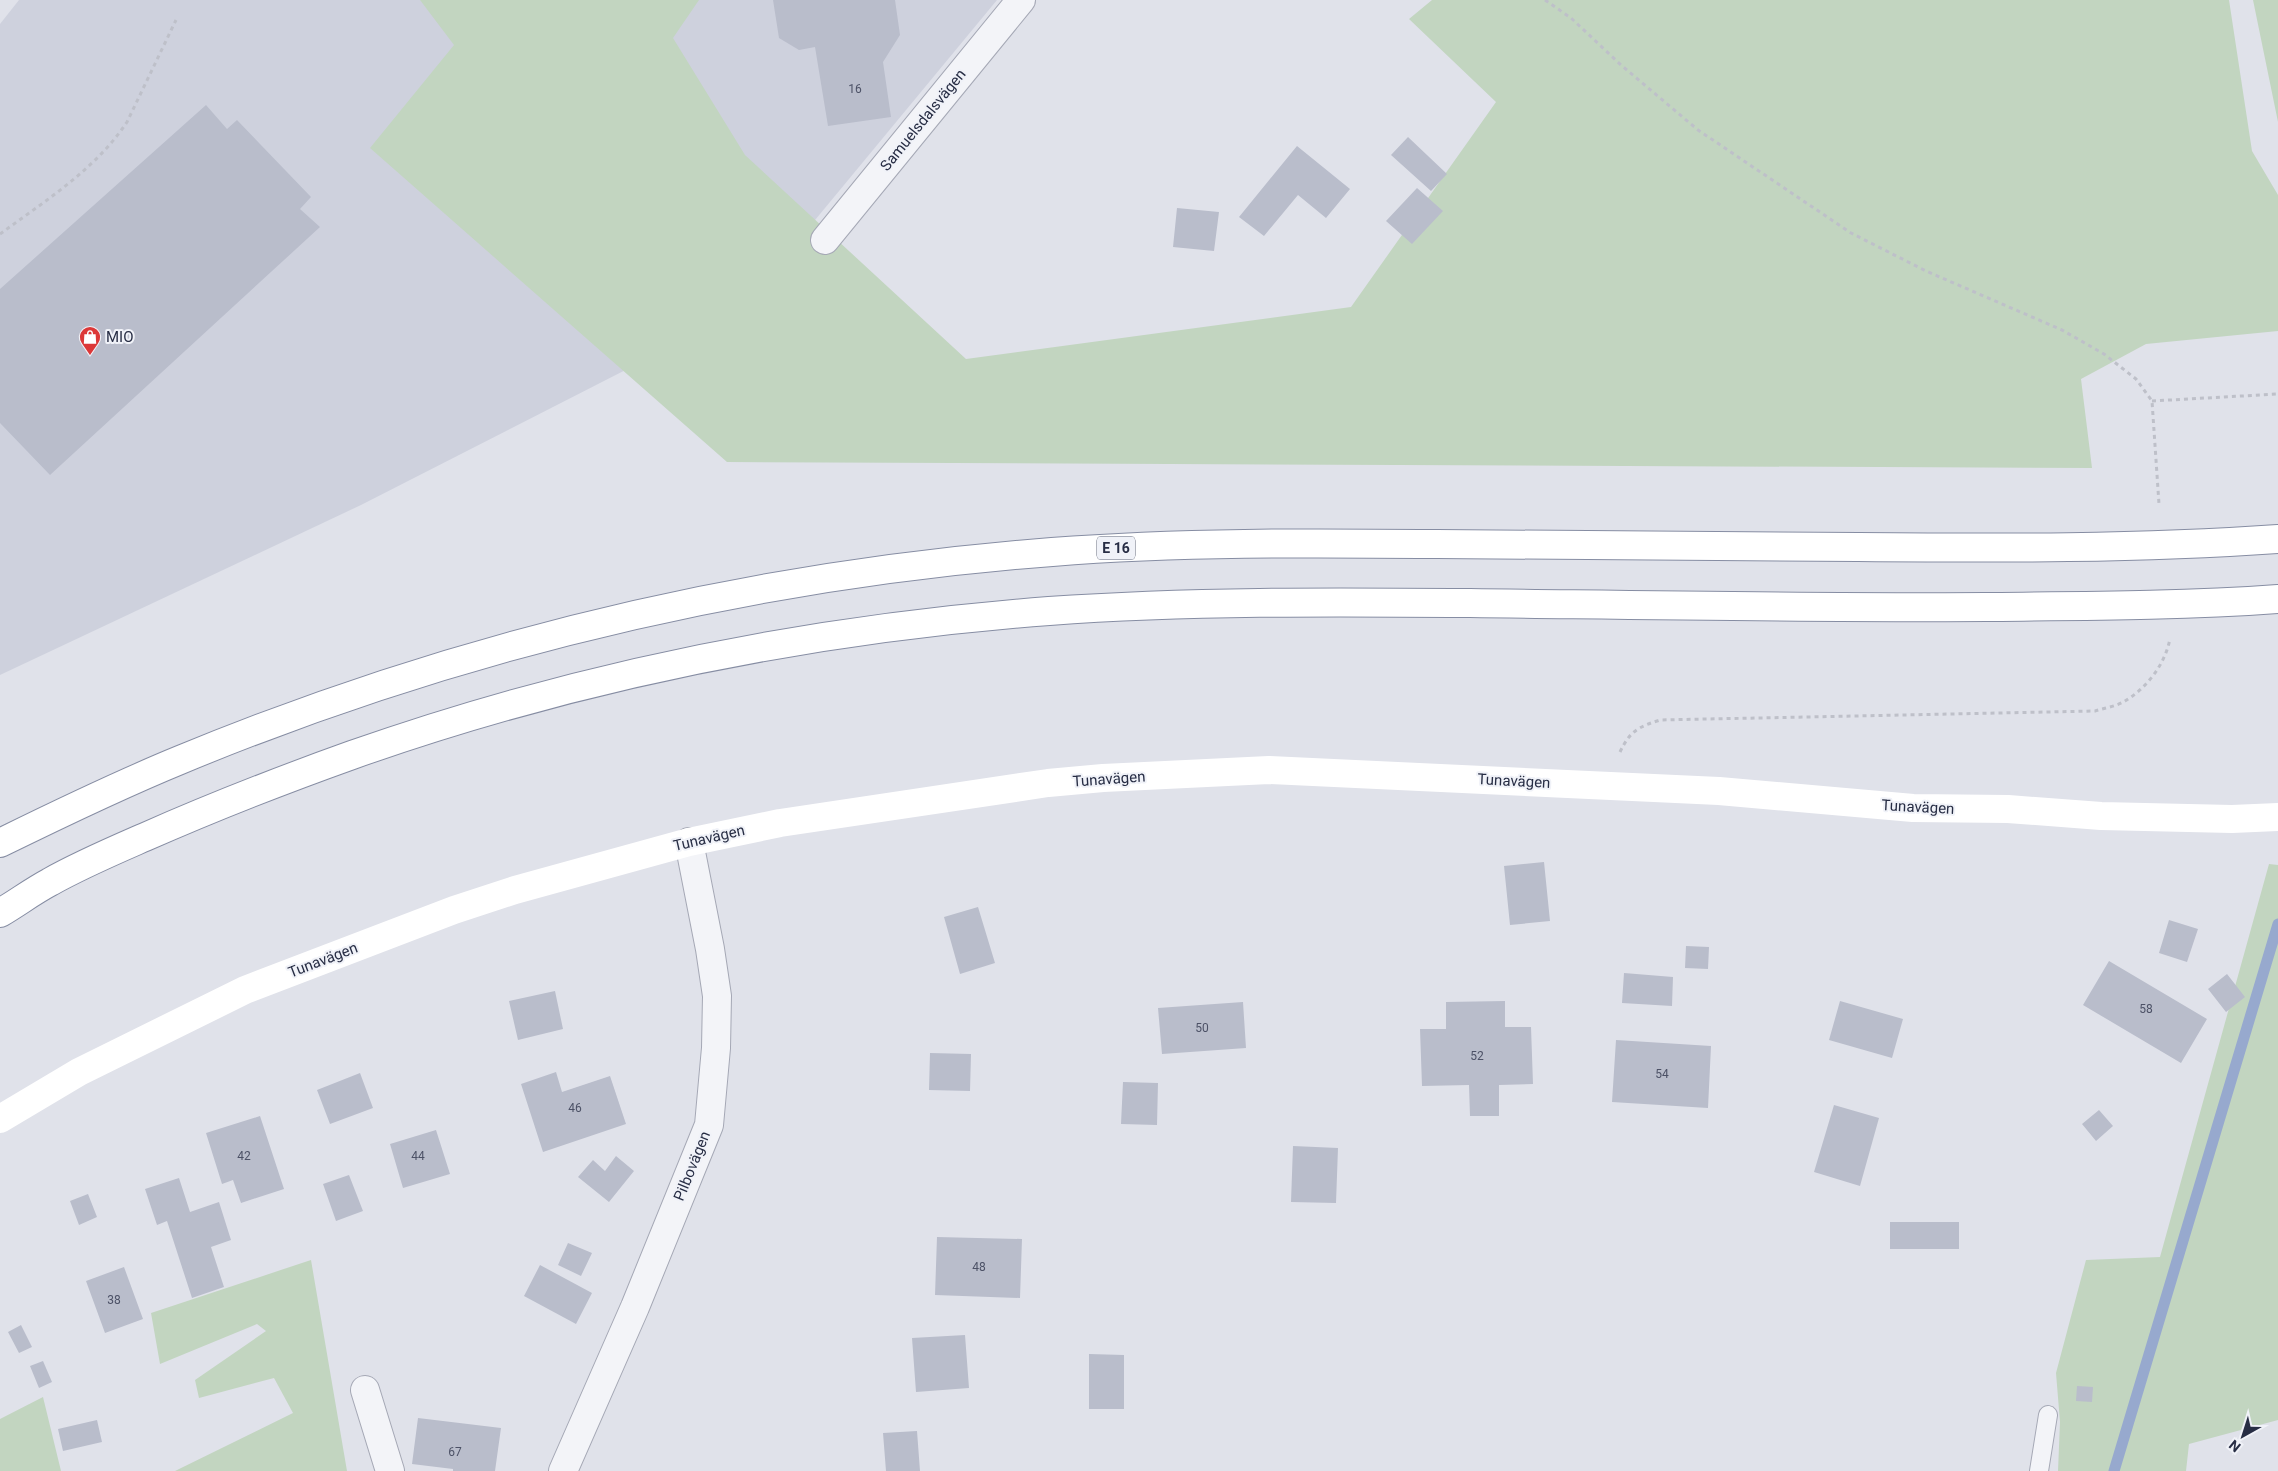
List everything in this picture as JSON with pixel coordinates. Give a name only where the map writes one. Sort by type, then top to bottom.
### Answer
[{"type":"main road","name":"E 16","points":[[0,843],[76,806],[177,761],[280,720],[413,675],[597,622],[814,579],[924,564],[1054,552],[1255,544],[2030,548],[2212,544],[2278,539]]},
{"type":"main road","points":[[0,913],[50,882],[194,815],[294,776],[397,740],[525,701],[604,680],[710,657],[855,632],[923,623],[1049,611],[1253,603],[1920,607],[2145,606],[2278,599]]},
{"type":"main road","name":"Tunavägen","points":[[0,1119],[79,1072],[245,990],[454,910],[515,890],[690,842],[780,823],[1048,783],[1103,778],[1269,770],[1719,791],[1913,808],[2008,809],[2101,816],[2232,819],[2278,817]]},
{"type":"street","name":"Samuelsdalsvägen","points":[[825,240],[1020,0]]},
{"type":"street","name":"Pilbovägen","points":[[563,1471],[635,1308],[709,1125],[716,1048],[717,996],[690,842]]},
{"type":"street","points":[[365,1390],[390,1471]]},
{"type":"lane","points":[[2038,1471],[2048,1415]]},
{"type":"path","points":[[1545,0],[1571,18],[1621,65],[1698,130],[1850,233],[1926,271],[2062,330],[2104,354],[2136,379],[2152,401],[2159,504]]},
{"type":"path","points":[[0,234],[84,170],[117,137],[127,122],[176,20]]},
{"type":"path","points":[[2152,401],[2278,394]]},
{"type":"path","points":[[1615,786],[1618,756],[1628,736],[1640,726],[1660,720],[2096,712],[2125,701],[2143,686],[2158,669],[2168,652],[2170,636]]},
{"type":"shaded area","points":[[19,0],[997,0],[739,312],[361,505],[0,675],[0,24]]},
{"type":"green space","points":[[420,0],[699,0],[673,38],[745,155],[966,359],[1351,307],[1496,102],[1409,19],[1432,0],[2229,0],[2252,151],[2278,195],[2278,331],[2146,344],[2081,379],[2092,468],[727,462],[370,148],[454,45]]},
{"type":"green space","points":[[2253,0],[2278,0],[2278,122]]},
{"type":"green space","points":[[2269,864],[2278,865],[2278,1420],[2189,1444],[2186,1471],[2058,1471],[2060,1422],[2056,1373],[2086,1260],[2160,1257]]},
{"type":"green space","points":[[311,1260],[347,1471],[175,1471],[293,1413],[274,1378],[199,1398],[195,1380],[266,1331],[257,1324],[160,1364],[151,1313]]},
{"type":"green space","points":[[43,1397],[61,1471],[0,1471],[0,1419]]},
{"type":"building","points":[[773,0],[895,0],[900,35],[883,62],[891,117],[828,126],[815,47],[799,50],[779,38]]},
{"type":"building","name":"MIO","points":[[206,105],[227,129],[237,120],[311,197],[300,209],[320,227],[50,475],[0,423],[0,289]]},
{"type":"building","points":[[1408,137],[1447,174],[1431,191],[1391,155]]},
{"type":"building","points":[[1297,146],[1350,189],[1326,218],[1298,195],[1264,236],[1239,217]]},
{"type":"building","points":[[1417,188],[1443,211],[1412,244],[1386,221]]},
{"type":"building","points":[[1177,208],[1219,212],[1214,251],[1173,247]]},
{"type":"building","points":[[1544,862],[1550,921],[1510,925],[1504,866]]},
{"type":"building","points":[[978,907],[995,963],[960,974],[944,917]]},
{"type":"building","points":[[2169,920],[2198,929],[2187,962],[2159,953]]},
{"type":"building","points":[[1686,946],[1709,947],[1708,969],[1685,968]]},
{"type":"building","points":[[2109,961],[2207,1019],[2181,1063],[2083,1005]]},
{"type":"building","points":[[1624,973],[1673,977],[1672,1006],[1622,1003]]},
{"type":"building","points":[[2227,974],[2245,997],[2226,1012],[2208,989]]},
{"type":"building","points":[[555,991],[563,1029],[518,1040],[509,1001]]},
{"type":"building","points":[[1505,1001],[1505,1027],[1531,1027],[1533,1084],[1499,1085],[1499,1116],[1470,1116],[1469,1085],[1422,1086],[1420,1029],[1446,1029],[1446,1002]]},
{"type":"building","points":[[1840,1001],[1903,1019],[1892,1058],[1829,1040]]},
{"type":"building","points":[[1243,1002],[1246,1048],[1162,1054],[1158,1008]]},
{"type":"building","points":[[1616,1040],[1711,1046],[1708,1108],[1612,1102]]},
{"type":"building","points":[[930,1053],[971,1054],[970,1091],[929,1090]]},
{"type":"building","points":[[556,1072],[562,1092],[610,1076],[626,1124],[543,1152],[521,1084]]},
{"type":"building","points":[[360,1073],[373,1108],[330,1124],[317,1090]]},
{"type":"building","points":[[1123,1082],[1158,1083],[1157,1125],[1121,1124]]},
{"type":"building","points":[[1834,1105],[1879,1118],[1860,1186],[1814,1172]]},
{"type":"building","points":[[2099,1110],[2113,1126],[2096,1141],[2082,1124]]},
{"type":"building","points":[[260,1116],[284,1189],[241,1203],[233,1180],[222,1184],[206,1133]]},
{"type":"building","points":[[436,1130],[450,1174],[403,1188],[390,1144]]},
{"type":"building","points":[[1293,1146],[1338,1148],[1336,1203],[1291,1202]]},
{"type":"building","points":[[616,1156],[634,1171],[609,1202],[578,1177],[593,1160],[605,1171]]},
{"type":"building","points":[[349,1175],[363,1211],[336,1221],[323,1184]]},
{"type":"building","points":[[179,1178],[190,1212],[219,1202],[231,1240],[211,1247],[224,1287],[192,1298],[167,1221],[157,1225],[145,1189]]},
{"type":"building","points":[[88,1194],[97,1217],[79,1225],[70,1201]]},
{"type":"building","points":[[1890,1222],[1959,1222],[1959,1249],[1890,1249]]},
{"type":"building","points":[[937,1237],[1022,1239],[1020,1298],[935,1295]]},
{"type":"building","points":[[568,1243],[592,1253],[581,1276],[558,1265]]},
{"type":"building","points":[[540,1265],[592,1293],[576,1324],[524,1296]]},
{"type":"building","points":[[124,1267],[143,1319],[105,1333],[86,1281]]},
{"type":"building","points":[[21,1325],[32,1347],[19,1353],[8,1332]]},
{"type":"building","points":[[965,1335],[969,1388],[916,1392],[912,1338]]},
{"type":"building","points":[[1089,1354],[1124,1355],[1124,1409],[1089,1409]]},
{"type":"building","points":[[43,1361],[52,1382],[39,1388],[30,1366]]},
{"type":"building","points":[[2077,1386],[2093,1387],[2092,1402],[2076,1401]]},
{"type":"building","points":[[418,1418],[501,1428],[495,1471],[453,1471],[453,1469],[412,1464]]},
{"type":"building","points":[[97,1420],[102,1442],[63,1451],[58,1429]]},
{"type":"building","points":[[917,1431],[920,1471],[886,1471],[883,1433]]},
{"type":"waterway","points":[[2114,1471],[2278,924]]},
{"type":"place","name":"MIO","points":[[90,356]]}]
